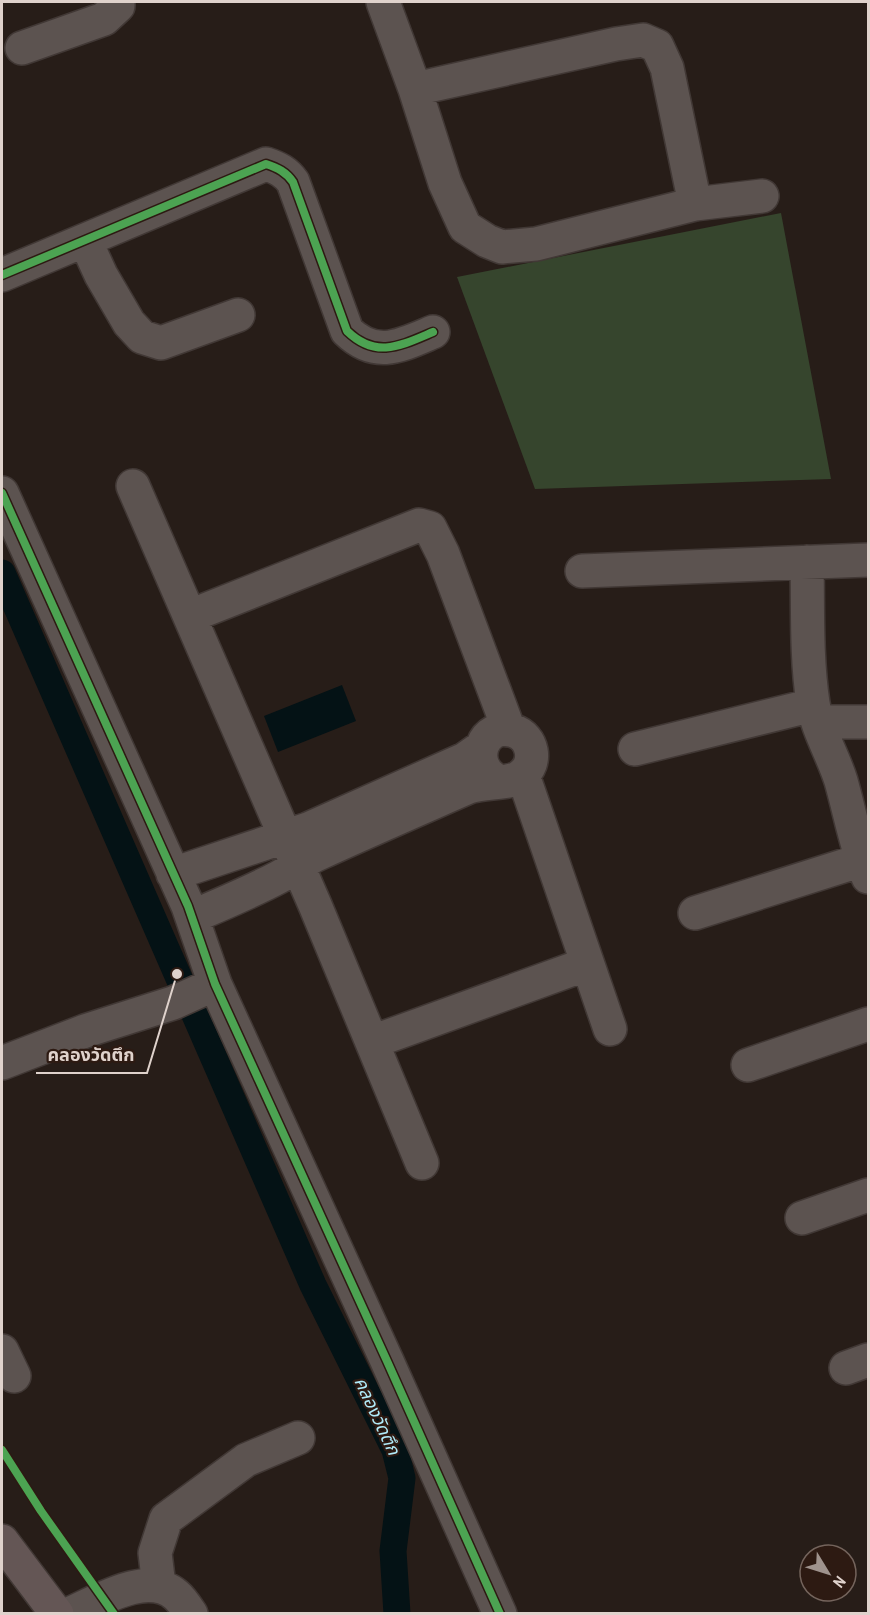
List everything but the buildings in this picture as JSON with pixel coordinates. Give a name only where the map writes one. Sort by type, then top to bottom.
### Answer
[{"type":"main road","points":[[2,1541],[57,1614]]},
{"type":"street","points":[[22,48],[104,19],[118,6],[118,2]]},
{"type":"street","points":[[383,2],[415,89],[445,183],[465,227],[486,241],[502,247],[536,244],[695,204],[762,196]]},
{"type":"street","points":[[415,89],[604,46],[643,40],[657,46],[667,68],[695,204]]},
{"type":"street","points":[[2,275],[266,164],[279,169],[293,182],[347,331],[358,342],[374,348],[400,345],[433,332]]},
{"type":"street","points":[[85,240],[106,284],[129,323],[142,337],[161,343],[238,315]]},
{"type":"street","points":[[133,486],[298,866],[422,1163]]},
{"type":"street","points":[[2,493],[192,917],[195,993],[387,1361],[500,1614]]},
{"type":"street","points":[[190,616],[419,525],[430,528],[443,554],[508,730]]},
{"type":"street","points":[[582,571],[868,560]]},
{"type":"street","points":[[695,913],[865,869],[854,777],[815,714],[808,664],[807,562]]},
{"type":"street","points":[[635,749],[815,714],[868,722]]},
{"type":"street","points":[[173,874],[308,829],[465,759],[482,747],[492,734],[508,730],[517,732],[529,744],[531,760],[528,769],[511,778],[474,786],[315,855],[279,877],[192,917]]},
{"type":"street","points":[[482,747],[481,763],[485,771],[511,778]]},
{"type":"street","points":[[511,778],[587,964],[610,1029]]},
{"type":"street","points":[[372,1042],[587,964]]},
{"type":"street","points":[[2,1063],[195,993]]},
{"type":"street","points":[[748,1065],[868,1024]]},
{"type":"street","points":[[802,1218],[868,1195]]},
{"type":"street","points":[[159,1586],[155,1552],[166,1519],[246,1460],[298,1438]]},
{"type":"street","points":[[69,1614],[134,1585],[159,1586],[176,1594],[191,1614]]},
{"type":"green space","points":[[781,213],[831,479],[535,489],[457,277]]},
{"type":"shaded area","points":[[342,685],[356,721],[278,752],[264,716]]},
{"type":"waterway","name":"คลองวัดตึก","points":[[2,573],[313,1285],[395,1450],[402,1478],[393,1551],[397,1614]]},
{"type":"cycle path","points":[[2,275],[266,164],[281,171],[293,182],[347,331],[358,340],[378,347],[399,345],[433,332]]},
{"type":"cycle path","points":[[2,493],[188,906],[215,984],[500,1614]]},
{"type":"cycle path","points":[[2,1450],[41,1511],[114,1614]]},
{"type":"place","name":"คลองวัดตึก","points":[[177,974]]}]
